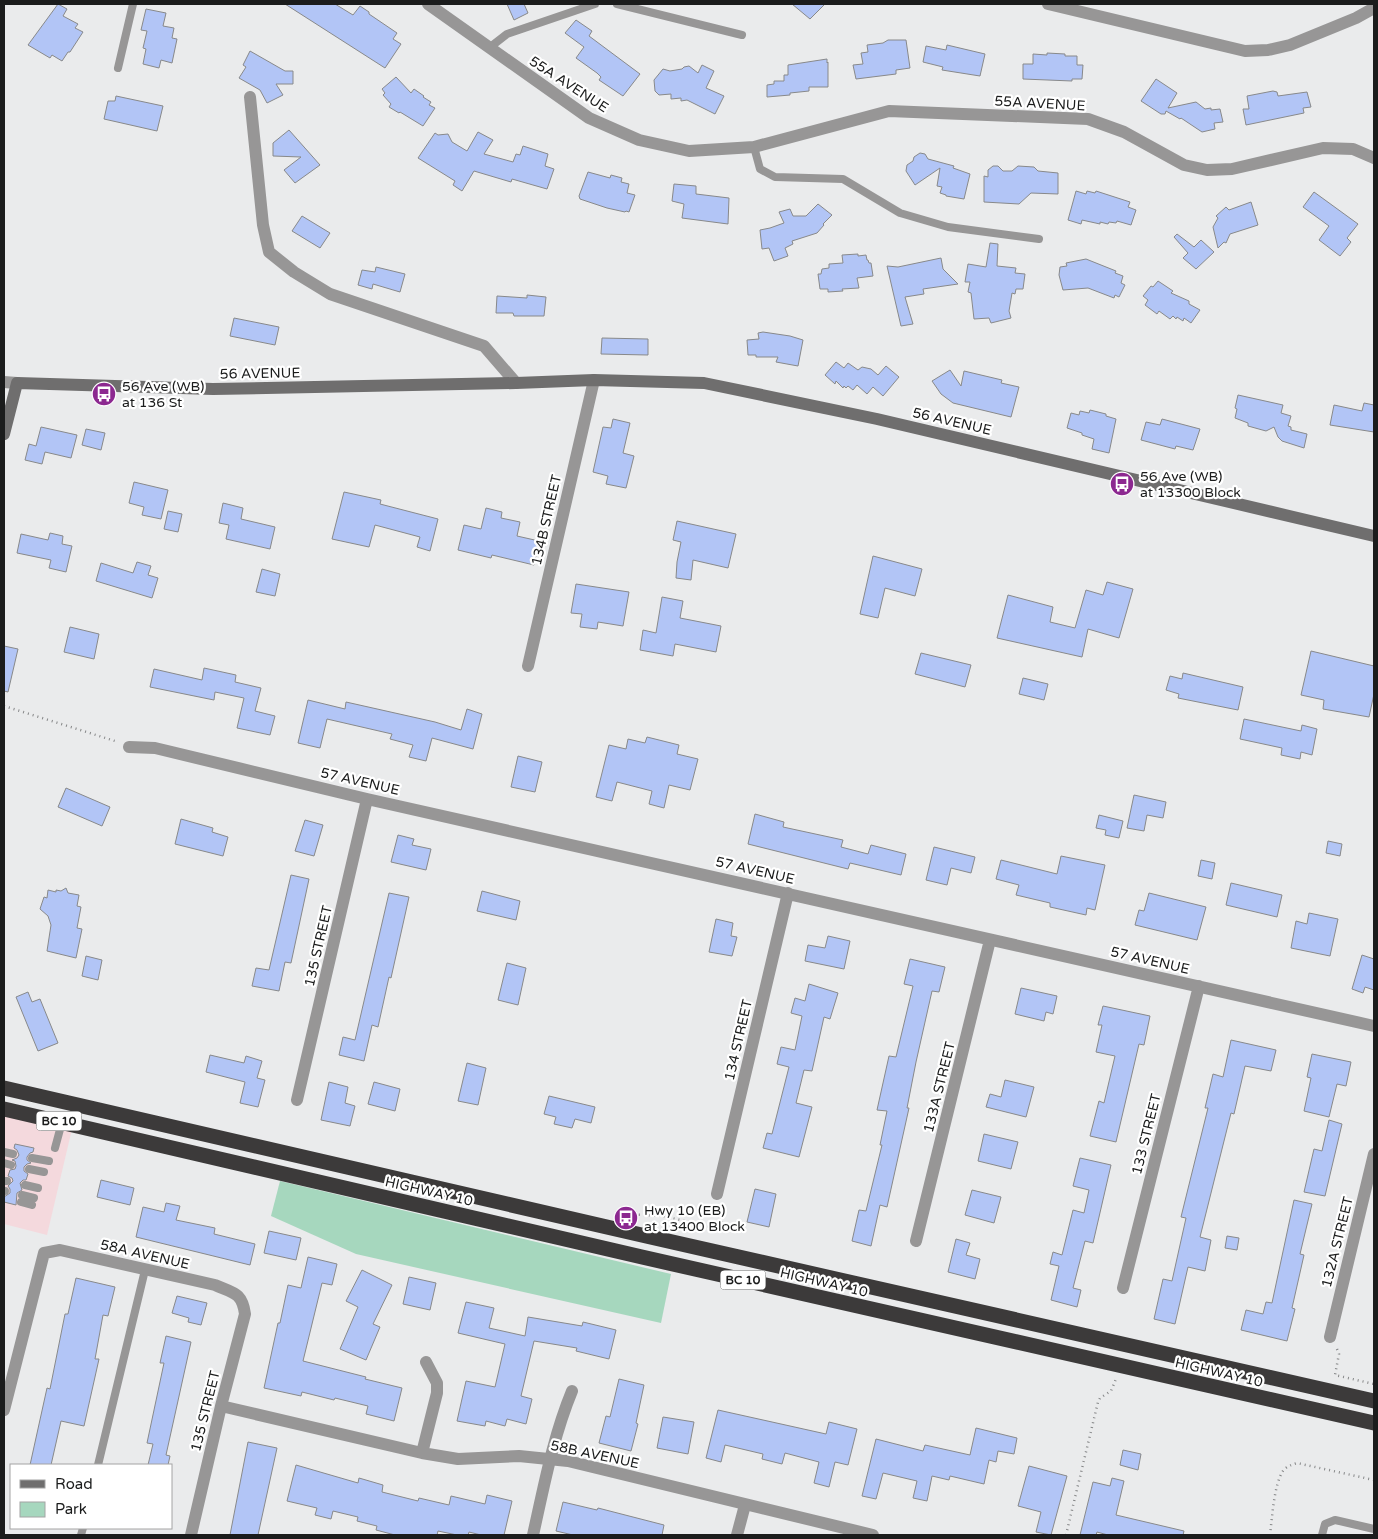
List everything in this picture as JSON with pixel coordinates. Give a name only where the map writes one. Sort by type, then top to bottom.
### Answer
[{"type":"highway","points":[[4,1078],[45,1088],[65,1102]]},
{"type":"highway","name":"HIGHWAY 10","points":[[4,1088],[1374,1401]]},
{"type":"highway","name":"HIGHWAY 10","points":[[4,1109],[1374,1424]]},
{"type":"street","name":"55A AVENUE","points":[[428,4],[589,118],[639,140],[689,150],[754,147],[889,111],[1088,120],[1124,132],[1184,165],[1207,170],[1232,169],[1323,148],[1353,149],[1374,158]]},
{"type":"street","points":[[1048,4],[1245,51],[1268,50],[1290,45],[1356,18],[1374,8]]},
{"type":"street","points":[[250,97],[263,225],[270,252],[294,272],[330,294],[484,346],[516,383]]},
{"type":"street","name":"56 AVENUE","points":[[10,382],[214,389],[594,380],[704,383],[886,421],[1374,536]]},
{"type":"street","name":"134B STREET","points":[[528,666],[594,380]]},
{"type":"street","points":[[4,434],[10,382]]},
{"type":"street","name":"57 AVENUE","points":[[129,747],[155,748],[367,799],[1374,1026]]},
{"type":"street","name":"135 STREET","points":[[297,1100],[367,799]]},
{"type":"street","name":"134 STREET","points":[[717,1194],[788,893]]},
{"type":"street","name":"133A STREET","points":[[916,1241],[990,940]]},
{"type":"street","name":"133 STREET","points":[[1122,1288],[1199,986]]},
{"type":"street","name":"132A STREET","points":[[1333,1342],[1374,1154]]},
{"type":"street","name":"58A AVENUE","points":[[4,1410],[44,1253],[60,1250],[215,1285],[239,1295]]},
{"type":"street","name":"135 STREET","points":[[191,1535],[245,1314],[244,1303],[239,1295]]},
{"type":"street","points":[[422,1453],[436,1393],[436,1383],[426,1362]]},
{"type":"street","points":[[532,1535],[561,1418],[572,1391]]},
{"type":"street","name":"58B AVENUE","points":[[221,1406],[422,1453],[458,1459],[519,1456],[568,1461],[873,1535]]},
{"type":"street","points":[[737,1535],[745,1505]]},
{"type":"lane","points":[[118,68],[133,4]]},
{"type":"lane","points":[[490,48],[507,34],[595,4]]},
{"type":"lane","points":[[617,4],[742,34]]},
{"type":"lane","points":[[754,147],[760,169],[775,177],[843,179],[900,213],[948,227],[1038,238]]},
{"type":"lane","points":[[55,1148],[62,1122]]},
{"type":"lane","points":[[4,1152],[13,1154]]},
{"type":"lane","points":[[32,1158],[48,1161]]},
{"type":"lane","points":[[29,1168],[44,1172]]},
{"type":"lane","points":[[25,1185],[38,1188]]},
{"type":"lane","points":[[21,1199],[33,1201]]},
{"type":"lane","points":[[98,1464],[145,1270]]},
{"type":"lane","points":[[1322,1535],[1325,1524],[1335,1520],[1374,1529]]},
{"type":"path","points":[[4,706],[115,741]]},
{"type":"path","points":[[625,1221],[627,1214],[663,1216],[720,1229],[724,1208]]},
{"type":"path","points":[[1333,1342],[1339,1354],[1335,1375],[1374,1384]]},
{"type":"path","points":[[1066,1535],[1098,1402],[1100,1398],[1111,1391],[1116,1379]]},
{"type":"path","points":[[1270,1535],[1278,1483],[1282,1472],[1288,1466],[1297,1463],[1374,1480]]},
{"type":"shaded area","points":[[4,1113],[72,1129],[47,1235],[4,1224]]},
{"type":"green space","points":[[280,1181],[671,1274],[661,1323],[356,1254],[271,1216]]},
{"type":"building","points":[[58,4],[67,9],[63,16],[78,24],[75,28],[83,32],[62,61],[52,55],[50,58],[28,45]]},
{"type":"building","points":[[285,4],[335,4],[353,15],[360,6],[397,33],[393,39],[401,44],[385,68]]},
{"type":"building","points":[[507,4],[524,4],[528,13],[514,20]]},
{"type":"building","points":[[792,4],[825,4],[810,19]]},
{"type":"building","points":[[146,9],[166,13],[163,26],[174,28],[172,38],[177,39],[172,63],[161,60],[159,68],[143,64],[146,49],[143,48],[147,31],[141,30]]},
{"type":"building","points":[[576,20],[592,31],[589,36],[640,74],[623,96],[599,80],[601,77],[597,73],[576,58],[584,47],[565,33]]},
{"type":"building","points":[[888,40],[906,40],[910,68],[896,70],[896,74],[856,79],[853,65],[863,64],[861,53],[868,52],[867,45],[883,43]]},
{"type":"building","points":[[947,45],[985,54],[980,76],[942,70],[943,67],[923,62],[926,46],[946,50]]},
{"type":"building","points":[[250,51],[285,71],[293,71],[293,84],[276,84],[283,95],[267,103],[260,90],[239,78],[246,67],[243,65]]},
{"type":"building","points":[[1047,53],[1077,56],[1077,65],[1083,65],[1082,79],[1072,79],[1072,81],[1023,79],[1023,64],[1033,64],[1033,54],[1047,55]]},
{"type":"building","points":[[827,59],[828,87],[809,87],[809,91],[767,97],[767,85],[774,84],[774,81],[784,81],[784,75],[788,75],[788,65]]},
{"type":"building","points":[[702,65],[714,71],[706,88],[724,96],[715,114],[687,100],[681,101],[681,98],[671,99],[671,94],[659,95],[655,91],[654,80],[663,69],[670,71],[689,66],[698,73]]},
{"type":"building","points":[[396,77],[411,93],[414,89],[431,102],[429,105],[435,108],[423,126],[389,107],[391,104],[383,95],[385,93],[382,89]]},
{"type":"building","points":[[1156,79],[1177,93],[1168,108],[1196,102],[1205,109],[1220,109],[1223,122],[1214,123],[1215,129],[1202,132],[1181,118],[1166,111],[1165,114],[1161,114],[1141,101]]},
{"type":"building","points":[[1273,91],[1277,92],[1278,96],[1307,92],[1311,107],[1303,108],[1304,113],[1246,125],[1243,109],[1249,109],[1247,96]]},
{"type":"building","points":[[116,96],[163,106],[157,131],[104,119],[108,101],[115,101]]},
{"type":"building","points":[[289,130],[320,165],[295,183],[284,170],[301,157],[273,156],[273,143]]},
{"type":"building","points":[[478,132],[493,140],[484,154],[513,162],[516,154],[520,155],[523,146],[548,154],[545,166],[554,169],[547,189],[512,179],[511,182],[474,171],[462,191],[453,185],[455,181],[418,158],[435,133],[438,135],[448,134],[452,142],[467,151]]},
{"type":"building","points":[[920,153],[925,154],[928,159],[954,166],[953,168],[970,174],[964,199],[940,193],[942,187],[937,186],[940,168],[915,185],[906,171],[907,165]]},
{"type":"building","points":[[993,166],[998,166],[1003,171],[1012,171],[1018,166],[1034,167],[1038,171],[1058,173],[1058,194],[1031,193],[1019,204],[984,202],[984,176],[988,177],[988,170]]},
{"type":"building","points":[[588,172],[610,178],[611,175],[622,178],[621,182],[629,184],[627,193],[635,195],[629,212],[607,208],[580,199],[579,196]]},
{"type":"building","points":[[674,184],[696,186],[696,194],[729,198],[728,224],[682,218],[684,204],[672,201]]},
{"type":"building","points":[[1076,191],[1086,194],[1087,191],[1095,193],[1096,191],[1130,202],[1128,207],[1136,210],[1131,225],[1117,221],[1116,223],[1109,222],[1108,224],[1100,222],[1100,224],[1082,220],[1081,224],[1068,220]]},
{"type":"building","points":[[1314,192],[1358,224],[1347,238],[1351,242],[1340,256],[1319,240],[1329,226],[1303,207]]},
{"type":"building","points":[[1251,202],[1258,225],[1230,234],[1226,243],[1224,242],[1218,248],[1213,227],[1218,218],[1216,216],[1226,207],[1229,210]]},
{"type":"building","points":[[818,204],[832,215],[817,233],[792,241],[793,244],[785,248],[788,256],[774,261],[769,248],[762,249],[760,230],[784,223],[779,212],[790,209],[793,216],[806,216]]},
{"type":"building","points":[[302,216],[330,233],[320,248],[292,231]]},
{"type":"building","points":[[1177,234],[1194,247],[1201,240],[1214,252],[1196,269],[1183,258],[1188,253],[1174,237]]},
{"type":"building","points":[[990,243],[998,244],[997,266],[1016,268],[1015,273],[1025,274],[1023,289],[1016,289],[1015,294],[1012,293],[1009,311],[1011,318],[991,323],[989,318],[974,319],[971,293],[968,292],[970,282],[965,282],[968,264],[986,267]]},
{"type":"building","points":[[858,254],[858,256],[866,255],[867,260],[871,263],[873,276],[857,278],[859,288],[828,292],[828,289],[820,289],[818,274],[821,274],[822,269],[829,268],[829,264],[843,263],[842,255]]},
{"type":"building","points":[[941,258],[943,269],[958,284],[923,289],[924,294],[905,297],[913,324],[901,326],[887,266],[898,267]]},
{"type":"building","points":[[1086,259],[1116,271],[1115,273],[1123,276],[1121,283],[1125,285],[1119,297],[1115,295],[1114,298],[1088,288],[1063,290],[1059,275],[1060,267],[1067,266],[1066,263]]},
{"type":"building","points":[[376,267],[405,274],[400,292],[373,284],[372,289],[358,285],[362,270],[375,272]]},
{"type":"building","points":[[1158,281],[1173,291],[1171,293],[1189,301],[1189,304],[1200,310],[1191,323],[1184,318],[1183,321],[1173,316],[1170,319],[1159,311],[1157,314],[1145,305],[1148,300],[1143,296]]},
{"type":"building","points":[[527,295],[546,297],[544,316],[514,316],[513,313],[496,313],[497,296],[527,298]]},
{"type":"building","points":[[234,318],[279,327],[275,345],[230,336]]},
{"type":"building","points":[[763,332],[803,340],[798,366],[776,362],[778,357],[748,355],[747,340],[759,339],[758,333]]},
{"type":"building","points":[[602,338],[648,339],[648,355],[601,354]]},
{"type":"building","points":[[836,362],[844,368],[848,363],[858,370],[862,367],[871,369],[878,375],[886,366],[899,377],[883,396],[873,387],[867,394],[857,385],[853,390],[848,386],[843,388],[836,381],[835,384],[825,375]]},
{"type":"building","points":[[950,370],[961,386],[964,371],[1002,380],[1001,383],[1019,387],[1011,417],[953,403],[941,394],[932,381]]},
{"type":"building","points":[[1238,395],[1283,405],[1281,413],[1291,416],[1288,426],[1291,427],[1291,430],[1307,434],[1304,448],[1282,441],[1274,427],[1266,431],[1248,426],[1248,423],[1235,418]]},
{"type":"building","points":[[1364,403],[1374,405],[1374,432],[1330,425],[1334,405],[1362,411]]},
{"type":"building","points":[[1090,410],[1116,419],[1109,453],[1092,449],[1094,439],[1067,428],[1071,413],[1079,415],[1080,411],[1089,413]]},
{"type":"building","points":[[613,419],[630,423],[623,453],[634,456],[626,488],[606,484],[608,476],[593,472],[603,427],[611,428]]},
{"type":"building","points":[[1162,419],[1200,429],[1193,450],[1176,446],[1175,449],[1141,440],[1146,422],[1160,425]]},
{"type":"building","points":[[41,427],[77,435],[71,458],[45,452],[42,464],[25,460],[29,444],[36,446]]},
{"type":"building","points":[[86,429],[105,433],[101,450],[82,445]]},
{"type":"building","points":[[134,482],[168,490],[161,519],[142,515],[144,507],[129,503]]},
{"type":"building","points":[[344,492],[381,500],[380,504],[438,519],[430,551],[417,547],[420,537],[375,525],[369,547],[332,539]]},
{"type":"building","points":[[223,503],[243,508],[241,519],[275,527],[270,549],[226,539],[229,525],[219,523]]},
{"type":"building","points":[[486,508],[502,512],[501,518],[520,522],[517,536],[539,541],[534,565],[492,555],[491,558],[458,550],[464,525],[481,529]]},
{"type":"building","points":[[168,511],[182,514],[178,532],[164,529]]},
{"type":"building","points":[[677,521],[736,534],[728,568],[693,560],[691,580],[676,578],[681,542],[673,540]]},
{"type":"building","points":[[50,533],[63,536],[62,544],[72,546],[66,572],[49,568],[51,560],[17,553],[21,534],[48,540]]},
{"type":"building","points":[[873,556],[922,569],[915,596],[885,588],[878,618],[860,614]]},
{"type":"building","points":[[137,562],[151,566],[148,575],[158,578],[152,598],[96,581],[101,563],[133,573]]},
{"type":"building","points":[[262,569],[280,574],[275,596],[256,592]]},
{"type":"building","points":[[1107,582],[1133,589],[1119,638],[1088,629],[1082,657],[997,638],[1008,595],[1053,607],[1050,622],[1075,628],[1086,590],[1103,595]]},
{"type":"building","points":[[576,584],[629,592],[623,626],[598,622],[597,629],[580,627],[582,614],[571,613]]},
{"type":"building","points":[[662,597],[683,601],[680,618],[721,626],[716,652],[675,644],[673,656],[640,650],[643,630],[656,633]]},
{"type":"building","points":[[70,627],[99,634],[94,659],[64,652]]},
{"type":"building","points":[[4,646],[18,649],[8,692],[4,691]]},
{"type":"building","points":[[1311,651],[1374,666],[1374,694],[1369,717],[1323,709],[1324,700],[1301,695]]},
{"type":"building","points":[[921,653],[971,665],[965,687],[915,674]]},
{"type":"building","points":[[204,668],[236,675],[235,682],[261,688],[255,711],[275,716],[270,735],[237,728],[244,698],[215,692],[214,700],[150,687],[154,669],[202,680]]},
{"type":"building","points":[[1183,673],[1243,687],[1238,710],[1178,698],[1179,694],[1166,690],[1170,676],[1182,679]]},
{"type":"building","points":[[1023,678],[1048,684],[1044,700],[1019,694]]},
{"type":"building","points":[[308,700],[345,709],[346,702],[435,722],[461,730],[467,709],[482,714],[473,749],[432,738],[426,761],[409,757],[413,745],[390,739],[392,734],[327,719],[320,748],[298,743]]},
{"type":"building","points":[[1244,719],[1301,731],[1302,725],[1317,729],[1312,755],[1301,752],[1300,759],[1281,755],[1282,748],[1240,739]]},
{"type":"building","points":[[647,737],[679,745],[677,754],[698,759],[690,790],[669,785],[664,808],[649,804],[652,791],[617,782],[612,801],[596,797],[609,745],[626,749],[628,739],[645,743]]},
{"type":"building","points":[[518,756],[542,762],[535,792],[511,787]]},
{"type":"building","points":[[66,788],[110,807],[102,826],[58,807]]},
{"type":"building","points":[[1134,795],[1166,802],[1163,818],[1147,815],[1144,831],[1127,828]]},
{"type":"building","points":[[755,814],[784,822],[783,827],[843,840],[841,847],[868,854],[871,845],[906,854],[901,875],[850,863],[848,869],[748,844]]},
{"type":"building","points":[[1099,815],[1123,821],[1119,838],[1105,835],[1106,830],[1096,828]]},
{"type":"building","points":[[181,819],[213,828],[212,832],[228,837],[223,856],[175,844]]},
{"type":"building","points":[[305,820],[323,825],[314,856],[295,851]]},
{"type":"building","points":[[398,835],[414,839],[412,845],[431,849],[426,870],[391,862]]},
{"type":"building","points":[[1328,841],[1342,844],[1340,856],[1326,853]]},
{"type":"building","points":[[934,847],[975,857],[971,873],[951,868],[947,885],[926,880]]},
{"type":"building","points":[[1061,856],[1105,865],[1095,910],[1087,908],[1086,915],[1050,907],[1050,903],[1016,895],[1019,885],[996,879],[1001,860],[1057,874]]},
{"type":"building","points":[[1201,860],[1215,863],[1212,879],[1198,876]]},
{"type":"building","points":[[291,875],[309,879],[291,963],[285,962],[279,991],[252,986],[256,968],[269,970]]},
{"type":"building","points":[[1231,883],[1282,895],[1277,917],[1226,905]]},
{"type":"building","points":[[66,888],[68,893],[79,895],[77,906],[81,907],[77,928],[82,929],[76,958],[47,951],[51,925],[48,916],[40,909],[44,897],[47,898],[48,890],[56,892],[56,890],[61,891]]},
{"type":"building","points":[[482,891],[520,901],[516,920],[477,911]]},
{"type":"building","points":[[389,893],[409,897],[378,1027],[372,1025],[364,1061],[339,1055],[343,1037],[355,1040]]},
{"type":"building","points":[[1149,893],[1206,907],[1197,940],[1135,925],[1139,910],[1144,911]]},
{"type":"building","points":[[1309,913],[1338,919],[1330,956],[1291,948],[1296,921],[1307,924]]},
{"type":"building","points":[[716,919],[733,923],[731,936],[737,937],[732,956],[709,952]]},
{"type":"building","points":[[828,936],[850,941],[844,969],[805,961],[808,945],[825,948]]},
{"type":"building","points":[[1362,955],[1374,959],[1374,990],[1365,987],[1363,993],[1352,989]]},
{"type":"building","points":[[86,956],[102,960],[98,980],[82,976]]},
{"type":"building","points":[[910,959],[945,967],[939,992],[932,991],[887,1207],[880,1205],[871,1246],[852,1241],[859,1210],[866,1211],[882,1145],[880,1145],[887,1111],[877,1110],[889,1056],[896,1057],[913,986],[904,984]]},
{"type":"building","points":[[507,963],[526,968],[518,1005],[498,1000]]},
{"type":"building","points":[[809,984],[838,993],[830,1019],[824,1017],[812,1071],[804,1070],[796,1103],[812,1107],[799,1157],[763,1148],[767,1133],[772,1134],[789,1067],[777,1064],[781,1047],[795,1050],[802,1016],[791,1013],[795,998],[805,1001]]},
{"type":"building","points":[[1021,988],[1057,996],[1053,1014],[1046,1012],[1044,1021],[1015,1014]]},
{"type":"building","points":[[28,992],[32,1002],[40,999],[58,1043],[38,1051],[16,997]]},
{"type":"building","points":[[1103,1006],[1150,1016],[1144,1045],[1139,1044],[1116,1142],[1090,1136],[1099,1101],[1104,1103],[1115,1056],[1096,1052],[1102,1025],[1098,1025]]},
{"type":"building","points":[[1231,1040],[1276,1050],[1271,1071],[1245,1066],[1234,1114],[1231,1113],[1200,1237],[1211,1240],[1205,1271],[1188,1267],[1175,1324],[1154,1319],[1163,1279],[1172,1281],[1186,1218],[1181,1217],[1208,1108],[1205,1108],[1213,1074],[1223,1077]]},
{"type":"building","points":[[1312,1054],[1351,1062],[1346,1086],[1337,1084],[1329,1117],[1304,1111],[1311,1078],[1307,1077]]},
{"type":"building","points":[[210,1055],[244,1063],[246,1056],[262,1061],[257,1078],[265,1080],[258,1107],[240,1103],[245,1082],[206,1072]]},
{"type":"building","points":[[467,1063],[486,1068],[478,1105],[458,1101]]},
{"type":"building","points":[[1005,1080],[1034,1087],[1026,1117],[986,1107],[990,1094],[1001,1097]]},
{"type":"building","points":[[329,1082],[348,1087],[345,1103],[355,1106],[350,1126],[321,1120]]},
{"type":"building","points":[[374,1082],[400,1089],[395,1111],[368,1104]]},
{"type":"building","points":[[549,1096],[595,1107],[591,1123],[575,1119],[572,1128],[554,1124],[556,1117],[544,1114]]},
{"type":"building","points":[[1329,1120],[1342,1124],[1325,1196],[1304,1192],[1314,1149],[1322,1151]]},
{"type":"building","points":[[984,1134],[1018,1142],[1011,1169],[978,1161]]},
{"type":"building","points":[[15,1144],[34,1148],[33,1152],[27,1157],[27,1160],[31,1163],[24,1167],[24,1171],[28,1174],[26,1180],[20,1183],[22,1190],[17,1193],[16,1205],[4,1202],[4,1197],[10,1193],[8,1186],[13,1181],[8,1176],[10,1170],[15,1169],[16,1166],[15,1161],[12,1160],[19,1155],[14,1148]]},
{"type":"building","points":[[1080,1158],[1111,1165],[1093,1243],[1085,1241],[1073,1288],[1081,1290],[1077,1307],[1051,1300],[1059,1266],[1050,1264],[1053,1252],[1062,1255],[1073,1210],[1084,1213],[1089,1190],[1073,1186]]},
{"type":"building","points":[[101,1180],[134,1188],[130,1205],[97,1197]]},
{"type":"building","points":[[755,1189],[776,1194],[769,1227],[747,1222]]},
{"type":"building","points":[[972,1190],[1001,1197],[994,1223],[965,1215]]},
{"type":"building","points":[[1294,1200],[1312,1204],[1300,1254],[1304,1255],[1292,1308],[1295,1309],[1287,1341],[1241,1330],[1246,1310],[1263,1314],[1266,1302],[1272,1303]]},
{"type":"building","points":[[166,1203],[180,1206],[176,1220],[215,1228],[214,1234],[255,1244],[250,1265],[136,1237],[143,1207],[164,1212]]},
{"type":"building","points":[[269,1231],[301,1238],[296,1260],[264,1253]]},
{"type":"building","points":[[1227,1236],[1239,1238],[1237,1250],[1225,1248]]},
{"type":"building","points":[[956,1239],[970,1243],[966,1255],[980,1259],[975,1279],[948,1272]]},
{"type":"building","points":[[308,1257],[337,1264],[332,1285],[322,1283],[303,1361],[402,1388],[394,1421],[366,1414],[368,1406],[302,1392],[301,1396],[264,1388],[288,1285],[301,1288]]},
{"type":"building","points":[[362,1270],[392,1285],[373,1324],[380,1327],[366,1360],[340,1349],[358,1307],[346,1301]]},
{"type":"building","points":[[409,1277],[436,1283],[430,1310],[403,1304]]},
{"type":"building","points":[[76,1278],[115,1287],[108,1316],[103,1315],[95,1359],[99,1359],[84,1426],[61,1421],[51,1464],[30,1464],[47,1388],[50,1389],[65,1314],[68,1314]]},
{"type":"building","points":[[177,1296],[207,1303],[201,1325],[188,1322],[189,1318],[172,1313]]},
{"type":"building","points":[[466,1302],[494,1308],[489,1328],[525,1336],[528,1317],[582,1326],[583,1322],[616,1330],[609,1359],[576,1351],[577,1348],[534,1341],[521,1396],[532,1399],[526,1424],[507,1419],[505,1426],[486,1421],[485,1426],[457,1421],[466,1381],[495,1387],[505,1344],[458,1333]]},
{"type":"building","points":[[166,1336],[191,1342],[166,1455],[170,1456],[168,1464],[148,1464],[153,1444],[147,1443],[164,1363],[160,1363]]},
{"type":"building","points":[[619,1379],[644,1385],[636,1423],[638,1424],[631,1451],[599,1443],[606,1416],[610,1417]]},
{"type":"building","points":[[718,1410],[826,1434],[829,1422],[857,1429],[848,1465],[835,1462],[829,1487],[814,1483],[819,1462],[785,1453],[782,1464],[762,1459],[763,1454],[725,1445],[721,1462],[706,1458]]},
{"type":"building","points":[[663,1417],[694,1422],[688,1454],[657,1448]]},
{"type":"building","points":[[976,1428],[1017,1438],[1014,1454],[998,1451],[996,1462],[989,1460],[984,1484],[950,1476],[949,1480],[932,1476],[927,1501],[913,1498],[917,1481],[883,1473],[876,1499],[862,1496],[876,1439],[923,1451],[925,1445],[970,1455]]},
{"type":"building","points":[[248,1442],[277,1448],[258,1535],[230,1535]]},
{"type":"building","points":[[1123,1450],[1141,1454],[1138,1470],[1120,1465]]},
{"type":"building","points":[[296,1465],[358,1483],[359,1478],[383,1485],[382,1492],[418,1501],[419,1498],[449,1505],[451,1496],[485,1504],[487,1495],[512,1501],[504,1535],[481,1535],[469,1532],[468,1535],[457,1535],[438,1531],[437,1535],[395,1535],[376,1530],[377,1526],[357,1521],[358,1517],[333,1511],[331,1519],[315,1515],[317,1508],[287,1501]]},
{"type":"building","points":[[1029,1466],[1067,1476],[1051,1535],[1036,1532],[1041,1512],[1018,1506]]},
{"type":"building","points":[[1112,1478],[1124,1481],[1116,1515],[1184,1531],[1183,1535],[1108,1535],[1097,1532],[1096,1535],[1080,1535],[1093,1482],[1110,1486]]},
{"type":"building","points":[[563,1502],[597,1510],[598,1508],[664,1525],[662,1535],[573,1535],[556,1531]]},
{"type":"place","name":"56 Ave (WB) at 136 St","points":[[104,394]]},
{"type":"place","name":"56 Ave (WB) at 13300 Block","points":[[1122,484]]},
{"type":"place","name":"Hwy 10 (EB) at 13400 Block","points":[[626,1218]]}]
